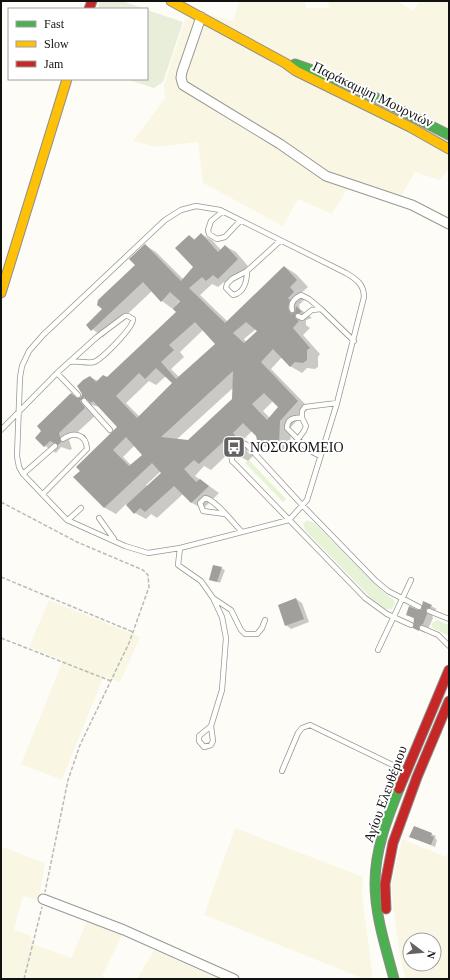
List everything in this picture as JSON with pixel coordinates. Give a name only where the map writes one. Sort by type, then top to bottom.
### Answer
[{"type":"main road","name":"Παράκαμψη Μουρνιών","points":[[171,1],[285,63],[296,72],[410,127],[449,149]]},
{"type":"main road","name":"Παράκαμψη Μουρνιών","points":[[285,63],[299,65],[328,75],[449,135]]},
{"type":"main road","points":[[1,293],[67,80]]},
{"type":"main road","name":"Αγίου Ελευθέριου","points":[[394,979],[378,920],[376,876],[382,840],[407,772],[449,670]]},
{"type":"main road","name":"Αγίου Ελευθέριου","points":[[388,956],[385,884],[388,863],[399,823],[449,701]]},
{"type":"street","points":[[201,17],[182,72],[181,78],[183,85],[280,144],[326,176],[412,206],[449,224]]},
{"type":"street","points":[[43,899],[124,930],[234,979]]},
{"type":"lane","points":[[196,206],[214,208],[240,221],[346,273],[355,278],[363,287],[364,297],[354,341],[337,403],[307,500],[289,520],[180,548],[148,553],[119,543],[68,520],[23,474],[19,467],[17,456],[18,411],[22,366],[29,351],[43,335],[174,213],[196,206]]},
{"type":"lane","points":[[222,212],[209,225],[208,230],[213,237],[217,239],[225,237],[240,221]]},
{"type":"lane","points":[[247,272],[246,282],[241,291],[233,295],[229,293],[226,288],[227,284],[238,274],[247,272],[280,241]]},
{"type":"lane","points":[[292,310],[293,301],[301,295],[309,299],[354,341]]},
{"type":"lane","points":[[298,316],[302,318],[312,310],[321,309]]},
{"type":"lane","points":[[1,430],[57,373],[69,362],[116,321],[128,316],[133,319],[132,327],[96,361],[90,362],[76,360],[69,362]]},
{"type":"lane","points":[[57,373],[78,395]]},
{"type":"lane","points":[[84,401],[110,430]]},
{"type":"lane","points":[[298,438],[306,426],[302,418],[302,411],[305,407],[337,403]]},
{"type":"lane","points":[[302,418],[291,419],[287,424],[287,428],[308,449],[320,456]]},
{"type":"lane","points":[[43,494],[87,449],[85,441],[77,435],[73,434],[63,439]]},
{"type":"lane","points":[[239,441],[247,445],[303,506],[376,581],[388,591],[420,607]]},
{"type":"lane","points":[[23,474],[55,446]]},
{"type":"lane","points":[[230,450],[232,461],[376,608],[411,625]]},
{"type":"lane","points":[[225,514],[203,511],[200,508],[200,503],[205,498],[209,498],[225,514],[242,532]]},
{"type":"lane","points":[[68,520],[81,508]]},
{"type":"lane","points":[[99,518],[108,533],[119,543]]},
{"type":"lane","points":[[180,548],[178,565],[201,581],[213,598],[222,617],[226,638],[222,690],[210,726]]},
{"type":"lane","points":[[378,650],[411,580]]},
{"type":"lane","points":[[213,598],[231,610],[238,625],[245,634],[250,636],[256,634],[262,628],[265,620]]},
{"type":"lane","points":[[429,611],[449,619]]},
{"type":"lane","points":[[442,616],[449,616]]},
{"type":"lane","points":[[422,628],[449,639]]},
{"type":"lane","points":[[438,635],[449,646]]},
{"type":"lane","points":[[282,771],[298,733],[302,728],[310,725],[417,777]]},
{"type":"path","points":[[1,502],[77,542],[143,570],[148,575],[149,587],[133,632],[80,745],[68,780],[43,899],[24,979]]},
{"type":"path","points":[[1,578],[133,632]]},
{"type":"path","points":[[1,638],[111,681]]},
{"type":"shaded area","points":[[239,1],[305,1],[306,8],[329,8],[328,1],[398,1],[413,11],[419,1],[449,1],[449,169],[439,180],[415,172],[397,203],[348,188],[332,214],[298,199],[283,226],[203,183],[198,142],[158,147],[133,141],[165,98],[164,85],[185,20],[197,15],[199,12],[233,21]]},
{"type":"shaded area","points":[[49,600],[140,637],[120,682],[104,676],[62,780],[21,764],[63,660],[29,647]]},
{"type":"shaded area","points":[[235,828],[363,877],[362,895],[373,979],[364,979],[204,915]]},
{"type":"shaded area","points":[[402,839],[446,857],[449,851],[449,979],[406,979],[404,972],[442,972],[442,932],[402,932],[402,964],[391,888]]},
{"type":"shaded area","points":[[3,847],[45,863],[39,900],[23,896],[14,930],[30,935],[33,944],[71,958],[87,921],[122,935],[102,976],[109,979],[1,979],[1,855]]},
{"type":"shaded area","points":[[154,950],[219,979],[137,979]]},
{"type":"green space","points":[[100,1],[122,1],[142,8],[98,8]]},
{"type":"green space","points":[[148,10],[183,22],[163,82],[154,88],[129,80],[148,80]]},
{"type":"green space","points":[[249,460],[286,499],[283,502],[245,463]]},
{"type":"green space","points":[[307,520],[314,523],[382,591],[394,600],[395,603],[392,609],[386,609],[372,599],[306,531],[303,524]]},
{"type":"green space","points":[[437,620],[449,625],[449,636],[433,628],[431,624]]},
{"type":"building","points":[[201,233],[218,252],[225,245],[238,259],[218,279],[213,275],[206,281],[202,277],[189,288],[225,323],[284,266],[297,280],[290,287],[294,292],[288,298],[290,300],[288,308],[291,314],[295,312],[296,306],[302,312],[295,314],[295,318],[299,321],[293,328],[310,348],[307,350],[307,360],[303,363],[295,362],[290,367],[273,349],[261,362],[298,401],[280,421],[279,446],[258,444],[256,436],[243,423],[233,433],[237,438],[236,443],[244,448],[236,455],[234,448],[228,448],[223,442],[199,464],[194,460],[184,469],[196,482],[200,479],[209,486],[191,503],[174,486],[145,512],[140,508],[134,514],[126,505],[161,473],[152,463],[104,508],[73,477],[80,471],[76,467],[117,427],[93,401],[91,403],[84,397],[80,401],[85,408],[59,433],[61,442],[58,445],[50,441],[44,447],[35,438],[41,431],[37,426],[71,393],[77,398],[81,397],[82,394],[77,386],[83,380],[90,376],[96,382],[103,375],[107,377],[176,312],[173,309],[180,301],[170,292],[161,302],[143,282],[91,331],[86,325],[102,309],[97,305],[98,300],[135,265],[129,259],[145,244],[181,281],[193,267],[175,248],[189,235],[194,240]],"holes":[[[195,322],[215,344],[176,379],[161,362],[174,350],[169,345]],[[246,322],[257,331],[244,343],[233,333]],[[156,368],[172,383],[137,418],[116,396],[139,373],[145,379]],[[233,371],[232,399],[188,440],[161,437]],[[264,393],[278,407],[267,420],[252,404]],[[126,437],[142,455],[129,466],[113,450]]]},
{"type":"building","points":[[213,565],[222,567],[217,582],[209,580]]},
{"type":"building","points":[[296,598],[304,619],[285,626],[278,605]]},
{"type":"building","points":[[423,601],[432,605],[430,608],[426,609],[427,614],[423,624],[419,626],[419,631],[413,628],[414,618],[406,615],[409,606],[421,610]]},
{"type":"building","points":[[414,826],[432,833],[431,836],[434,837],[431,845],[409,837]]},
{"type":"traffic: fast","points":[[295,64],[335,79],[449,135]]},
{"type":"traffic: fast","points":[[394,979],[379,920],[375,895],[375,883],[379,847],[386,823],[399,789]]},
{"type":"traffic: slow","points":[[171,1],[285,63],[296,71],[410,127],[449,149]]},
{"type":"traffic: slow","points":[[1,293],[67,80]]},
{"type":"traffic: jam","points":[[89,8],[92,1]]},
{"type":"traffic: jam","points":[[399,789],[449,670]]},
{"type":"traffic: jam","points":[[386,909],[385,884],[393,843],[417,777],[449,701]]},
{"type":"place","name":"ΝΟΣΟΚΟΜΕΙΟ","points":[[234,447]]}]
